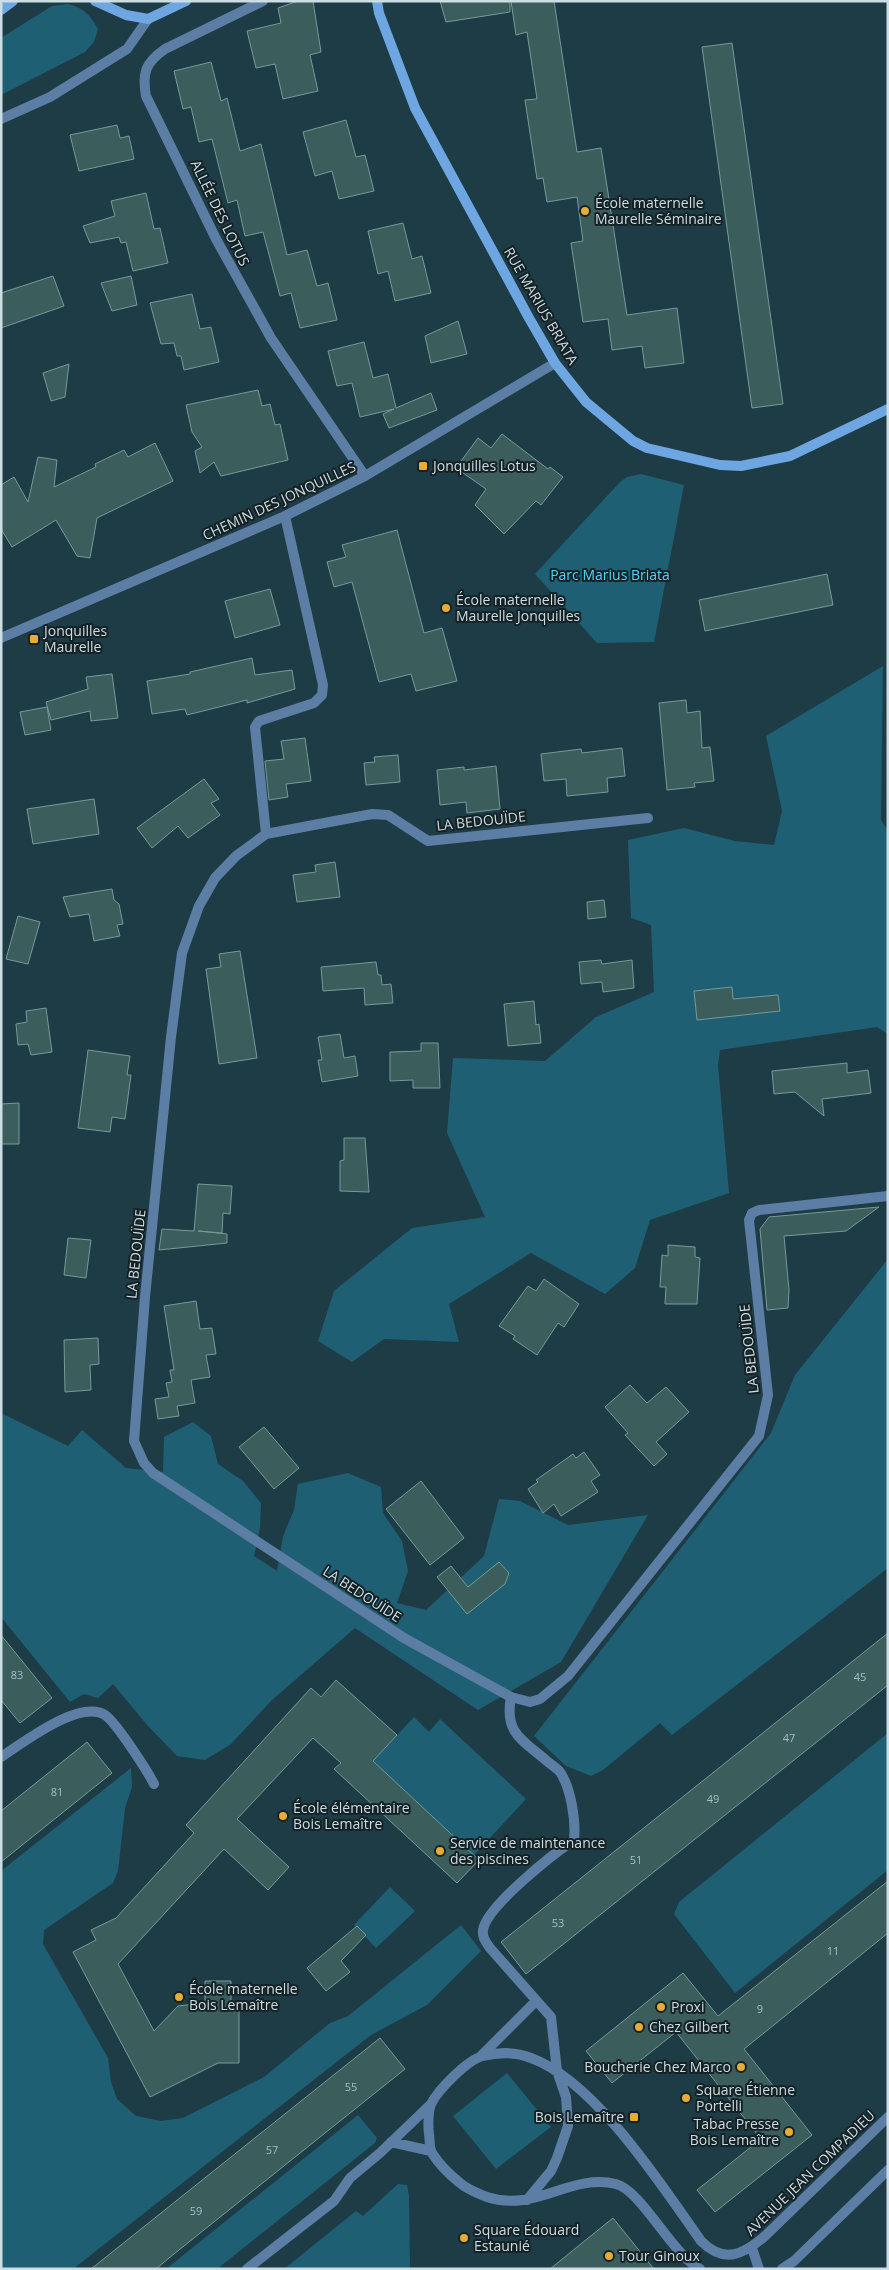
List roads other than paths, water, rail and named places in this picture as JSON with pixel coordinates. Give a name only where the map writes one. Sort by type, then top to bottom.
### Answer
[{"type":"street","points":[[1,10],[13,1]]},
{"type":"street","points":[[95,1],[110,5],[126,15],[148,19]]},
{"type":"street","points":[[1,119],[50,97],[127,48],[148,19],[186,1]]},
{"type":"street","name":"ALLÉE DES LOTUS","points":[[263,1],[165,49],[152,58],[143,78],[146,96],[216,239],[271,338],[365,476]]},
{"type":"street","name":"RUE MARIUS BRIATA","points":[[375,1],[415,108],[529,318],[555,362],[586,402],[633,441],[647,448],[720,465],[741,466],[790,456],[888,409]]},
{"type":"street","name":"CHEMIN DES JONQUILLES","points":[[1,638],[285,516],[365,476],[555,362]]},
{"type":"street","points":[[266,834],[255,744],[255,727],[260,721],[314,703],[322,695],[323,685],[285,516]]},
{"type":"street","name":"LA BEDOUÏDE","points":[[648,818],[428,840],[388,814],[372,814],[266,834],[236,856],[215,878],[199,906],[182,953],[171,1038],[145,1296],[134,1441],[144,1463],[153,1473],[404,1638],[511,1697],[530,1702],[540,1699],[568,1676],[759,1436],[768,1395],[749,1220],[752,1213],[759,1210],[888,1196]]},
{"type":"street","points":[[511,1697],[509,1721],[515,1733],[560,1772],[567,1790],[575,1825],[574,1840],[497,1905],[487,1918],[483,1929],[483,1938],[490,1948],[551,2017],[557,2071],[566,2097],[568,2126],[551,2171],[527,2201]]},
{"type":"street","points":[[1,1757],[64,1718],[79,1713],[92,1712],[106,1715],[145,1766],[154,1784]]},
{"type":"street","points":[[246,2269],[334,2201],[350,2178],[392,2142],[430,2105],[442,2089],[460,2071],[481,2056],[536,2001]]},
{"type":"street","name":"AVENUE JEAN COMPADIEU","points":[[481,2056],[513,2053],[532,2058],[557,2071],[600,2107],[708,2248],[720,2254],[731,2255],[752,2248],[888,2118]]},
{"type":"street","points":[[430,2105],[431,2151],[443,2167],[472,2191],[498,2200],[527,2201],[583,2183],[599,2181],[618,2184],[644,2208],[680,2254],[700,2269]]},
{"type":"street","points":[[392,2142],[431,2151]]},
{"type":"street","points":[[782,2269],[794,2261],[888,2170]]},
{"type":"street","name":"AVENUE JEAN COMPADIEU","points":[[752,2248],[759,2269]]},
{"type":"place","name":"École maternelle Maurelle Séminaire","points":[[585,211]]},
{"type":"place","name":"Jonquilles Lotus","points":[[423,466]]},
{"type":"place","name":"École maternelle Maurelle Jonquilles","points":[[446,608]]},
{"type":"place","name":"Jonquilles Maurelle","points":[[34,639]]},
{"type":"place","name":"École élémentaire Bois Lemaître","points":[[283,1816]]},
{"type":"place","name":"Service de maintenance des piscines","points":[[440,1851]]},
{"type":"place","name":"École maternelle Bois Lemaître","points":[[179,1997]]},
{"type":"place","name":"Proxi","points":[[661,2007]]},
{"type":"place","name":"Chez Gilbert","points":[[639,2027]]},
{"type":"place","name":"Boucherie Chez Marco","points":[[741,2067]]},
{"type":"place","name":"Square Étienne Portelli","points":[[686,2098]]},
{"type":"place","name":"Bois Lemaître","points":[[634,2117]]},
{"type":"place","name":"Tabac Presse Bois Lemaître","points":[[789,2132]]},
{"type":"place","name":"Square Édouard Estaunié","points":[[464,2238]]},
{"type":"place","name":"Tour Ginoux","points":[[609,2256]]},
{"type":"park label","name":"Parc Marius Briata","points":[[610,575]]}]
